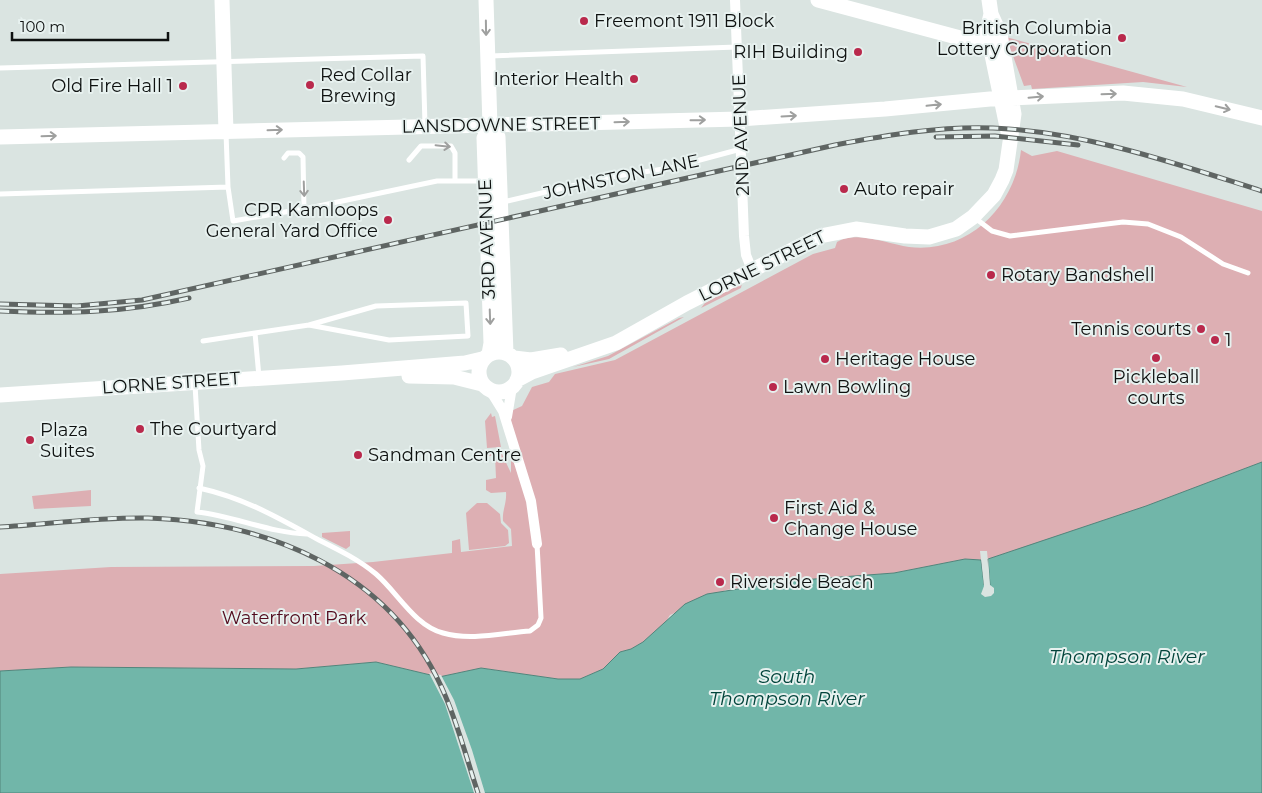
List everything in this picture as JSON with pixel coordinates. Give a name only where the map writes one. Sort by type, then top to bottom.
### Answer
[{"type":"street","points":[[222,0],[226,132]]},
{"type":"street","name":"3RD AVENUE","points":[[486,0],[490,126],[484,138],[492,181],[500,202],[510,356]]},
{"type":"street","name":"2ND AVENUE","points":[[735,0],[744,247],[752,270]]},
{"type":"street","points":[[818,0],[990,47],[998,51],[1001,67],[1007,79]]},
{"type":"street","points":[[990,7],[987,31],[1006,99]]},
{"type":"street","points":[[990,7],[1000,34],[1007,79],[1006,99]]},
{"type":"street","name":"LANSDOWNE STREET","points":[[0,138],[740,119],[1006,99],[1123,93],[1183,99],[1262,118]]},
{"type":"street","name":"LORNE STREET","points":[[515,384],[532,372],[607,348],[752,270],[804,243],[828,233],[862,229],[915,237],[929,236],[956,229],[973,217],[990,200],[1000,185],[1006,170],[1014,114],[1006,99]]},
{"type":"street","name":"3RD AVENUE","points":[[486,356],[491,343],[492,181]]},
{"type":"street","name":"LORNE STREET","points":[[510,356],[538,359],[607,348]]},
{"type":"street","points":[[507,424],[519,369],[510,356],[494,351],[486,356],[478,374],[503,411],[511,442],[531,501],[536,544]]},
{"type":"street","name":"LORNE STREET","points":[[0,395],[342,373],[486,356]]},
{"type":"street","name":"LORNE STREET","points":[[342,373],[454,377],[486,387]]},
{"type":"street","points":[[486,387],[502,392],[515,384]]},
{"type":"lane","points":[[487,56],[737,48]]},
{"type":"lane","points":[[0,68],[423,56],[426,127]]},
{"type":"lane","points":[[226,132],[228,187],[233,221],[304,209],[406,186],[455,180],[492,181]]},
{"type":"lane","points":[[409,160],[421,146],[451,146],[454,153],[455,180]]},
{"type":"lane","name":"JOHNSTON LANE","points":[[500,202],[610,177],[670,168],[741,149]]},
{"type":"lane","points":[[284,158],[288,153],[296,152],[302,157],[304,209]]},
{"type":"lane","points":[[0,194],[228,187]]},
{"type":"lane","points":[[973,217],[992,231],[1005,236],[1123,222],[1148,224],[1181,237],[1223,264],[1248,273]]},
{"type":"lane","points":[[203,341],[309,325],[376,306],[466,303],[468,336],[389,340],[309,325]]},
{"type":"lane","points":[[255,333],[259,377]]},
{"type":"lane","points":[[195,382],[199,450],[203,466],[197,512],[234,519],[292,534],[310,535]]},
{"type":"lane","points":[[199,488],[248,502],[351,557],[374,573],[429,627],[455,636],[530,631],[537,627],[541,618],[536,544]]},
{"type":"green space","points":[[1006,37],[1187,87],[1143,82],[1032,89],[1031,85],[1024,86]]},
{"type":"green space","name":"Waterfront Park","points":[[1021,150],[1032,156],[1057,151],[1262,211],[1262,462],[1137,510],[988,560],[990,586],[987,551],[980,551],[981,560],[965,559],[894,573],[769,583],[726,590],[670,615],[664,625],[643,642],[631,649],[620,652],[603,669],[580,679],[558,679],[482,668],[439,677],[376,662],[296,669],[71,667],[0,671],[0,574],[111,567],[314,566],[373,562],[452,553],[452,541],[460,539],[461,552],[512,546],[511,529],[503,521],[506,492],[491,493],[486,490],[486,480],[496,478],[495,456],[489,456],[491,453],[501,452],[511,473],[511,411],[522,406],[532,387],[549,382],[555,374],[615,360],[813,254],[835,248],[837,242],[845,239],[853,237],[872,239],[909,247],[931,247],[951,243],[969,234],[985,222],[998,208],[1009,190],[1017,171]]},
{"type":"green space","points":[[742,283],[741,288],[701,308],[705,303]]},
{"type":"green space","points":[[684,317],[609,359],[573,367],[608,356]]},
{"type":"green space","points":[[491,413],[492,417],[495,416],[501,447],[487,448],[485,421]]},
{"type":"green space","points":[[91,490],[91,506],[34,509],[32,496]]},
{"type":"green space","points":[[477,503],[487,503],[500,514],[501,523],[508,530],[509,543],[505,546],[469,550],[466,513]]},
{"type":"green space","points":[[350,531],[350,546],[346,549],[322,537],[322,533]]},
{"type":"water","points":[[1262,462],[1262,793],[0,793],[0,671],[71,667],[296,669],[376,662],[439,677],[481,668],[558,679],[580,679],[603,669],[620,652],[631,649],[643,642],[685,604],[707,594],[788,581],[894,573],[965,559],[981,560],[984,585],[990,585],[988,559],[1146,506]]},
{"type":"pier","points":[[988,557],[990,585],[994,588],[994,593],[991,596],[985,597],[981,594],[984,586],[981,558],[984,560],[986,581]]},
{"type":"pier","points":[[429,673],[441,675],[454,700],[485,793],[474,793],[445,704]]},
{"type":"railway","points":[[0,304],[77,306],[142,300],[835,145],[953,128],[993,128],[1028,131],[1096,142],[1163,160],[1262,191]]},
{"type":"railway","points":[[936,137],[995,136],[1078,145]]},
{"type":"railway","points":[[0,311],[94,311],[141,307],[189,298]]},
{"type":"railway","points":[[0,527],[130,518],[193,522],[237,530],[279,543],[320,560],[357,583],[390,612],[418,646],[447,699],[478,793]]},
{"type":"place","name":"Freemont 1911 Block","points":[[584,21]]},
{"type":"place","name":"British Columbia Lottery Corporation","points":[[1122,38]]},
{"type":"place","name":"RIH Building","points":[[858,52]]},
{"type":"place","name":"Interior Health","points":[[634,79]]},
{"type":"place","name":"Red Collar Brewing","points":[[310,85]]},
{"type":"place","name":"Old Fire Hall 1","points":[[183,86]]},
{"type":"place","name":"Auto repair","points":[[844,189]]},
{"type":"place","name":"CPR Kamloops General Yard Office","points":[[388,220]]},
{"type":"place","name":"Rotary Bandshell","points":[[991,275]]},
{"type":"place","name":"Tennis courts","points":[[1201,329]]},
{"type":"place","name":"1","points":[[1215,340]]},
{"type":"place","name":"Pickleball courts","points":[[1156,358]]},
{"type":"place","name":"Heritage House","points":[[825,359]]},
{"type":"place","name":"Lawn Bowling","points":[[773,387]]},
{"type":"place","name":"The Courtyard","points":[[140,429]]},
{"type":"place","name":"Plaza Suites","points":[[30,440]]},
{"type":"place","name":"Sandman Centre","points":[[358,455]]},
{"type":"place","name":"First Aid & Change House","points":[[774,518]]},
{"type":"place","name":"Riverside Beach","points":[[720,582]]},
{"type":"water label","name":"Thompson River","points":[[1127,656]]},
{"type":"water label","name":"South Thompson River","points":[[787,687]]}]
